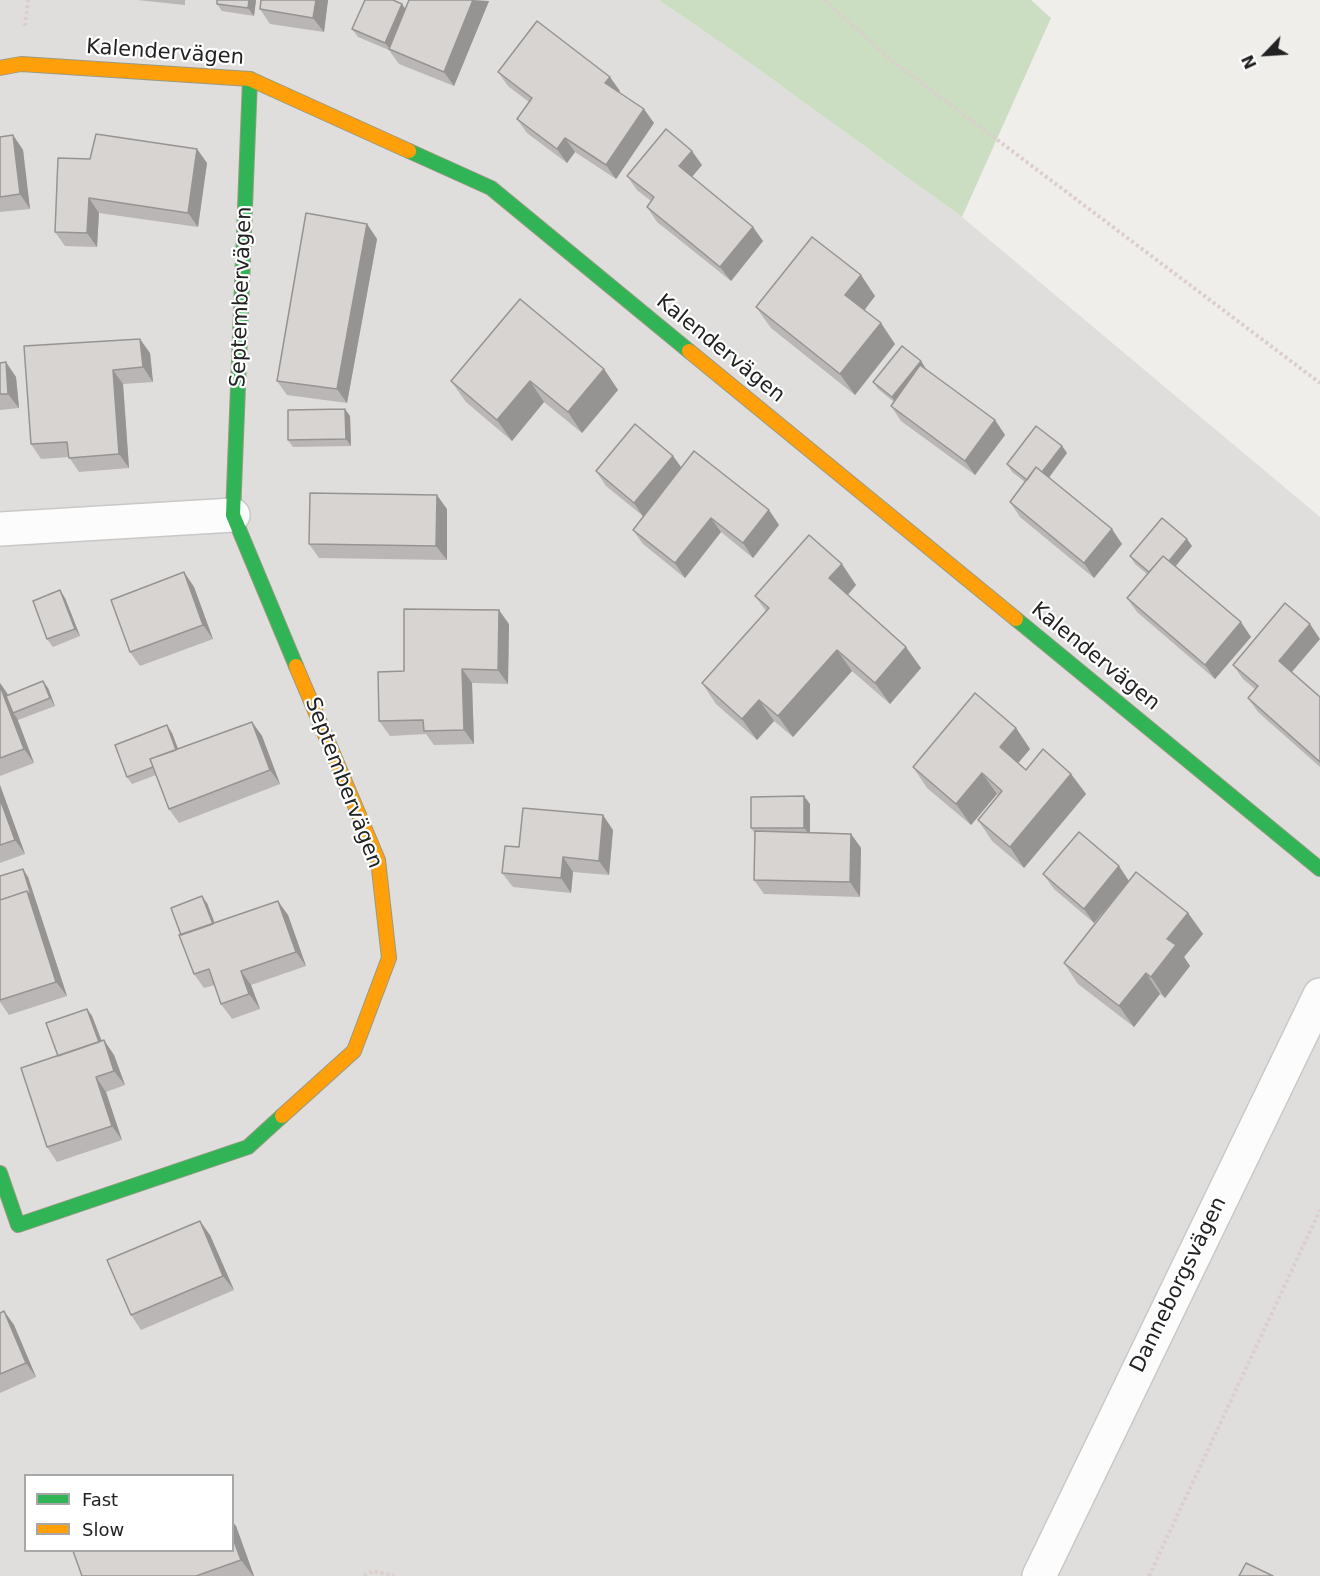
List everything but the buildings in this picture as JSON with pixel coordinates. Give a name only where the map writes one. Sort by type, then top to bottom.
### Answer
[{"type":"street","name":"Kalendervägen","points":[[0,68],[21,64],[250,80],[490,188],[1320,869]]},
{"type":"street","name":"Septembervägen","points":[[0,1173],[18,1225],[248,1147],[354,1051],[389,958],[378,860],[233,515],[250,80]]},
{"type":"street","points":[[0,529],[233,515]]},
{"type":"street","name":"Danneborgsvägen","points":[[1039,1576],[1320,995]]},
{"type":"path","points":[[825,0],[890,59],[1320,382]]},
{"type":"path","points":[[1149,1576],[1320,1210]]},
{"type":"path","points":[[364,1576],[373,1571],[394,1576]]},
{"type":"shaded area","points":[[0,0],[659,0],[962,217],[1320,517],[1320,1576],[0,1576]]},
{"type":"green space","points":[[659,0],[1031,0],[1051,18],[962,217]]},
{"type":"traffic: fast","points":[[250,79],[233,515],[296,666]]},
{"type":"traffic: fast","points":[[409,151],[491,188],[689,351]]},
{"type":"traffic: fast","points":[[1016,619],[1320,869]]},
{"type":"traffic: fast","points":[[0,1173],[18,1225],[248,1147],[282,1116]]},
{"type":"traffic: slow","points":[[0,68],[21,64],[250,79],[409,151]]},
{"type":"traffic: slow","points":[[689,351],[1016,619]]},
{"type":"traffic: slow","points":[[282,1116],[354,1051],[389,958],[378,860],[296,666]]}]
